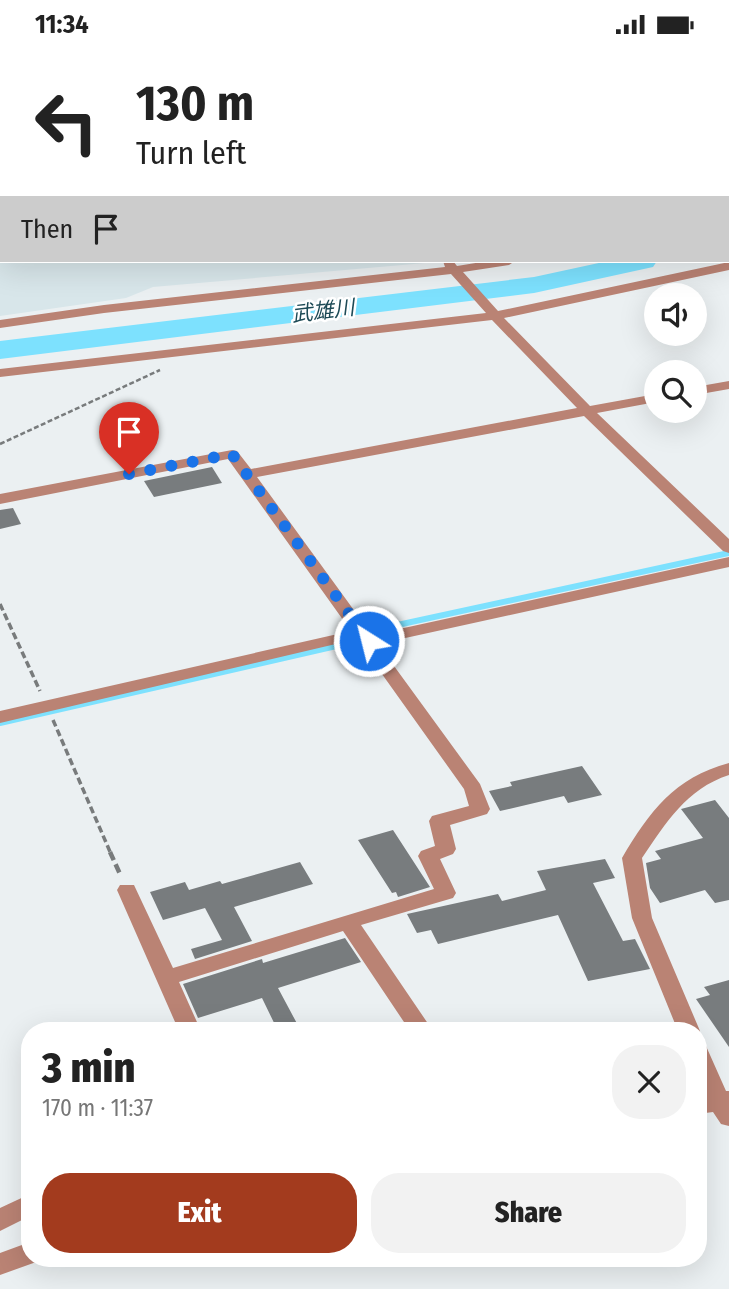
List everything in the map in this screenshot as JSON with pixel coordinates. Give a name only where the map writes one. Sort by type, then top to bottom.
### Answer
[{"type":"street","points":[[0,324],[104,309],[494,263]]},
{"type":"street","points":[[0,373],[493,315],[729,266]]},
{"type":"street","points":[[452,268],[584,411],[729,548]]},
{"type":"street","points":[[707,389],[729,385]]},
{"type":"street","points":[[247,474],[644,400]]},
{"type":"street","points":[[0,499],[232,454],[473,788],[480,809],[439,821],[446,849],[428,856],[446,893],[166,978]]},
{"type":"street","points":[[0,717],[49,711],[366,637],[729,562]]},
{"type":"street","points":[[686,1022],[642,918],[632,858],[680,790],[705,775],[729,769]]},
{"type":"street","points":[[127,890],[186,1022]]},
{"type":"street","points":[[348,922],[416,1022]]},
{"type":"street","points":[[707,1080],[715,1104]]},
{"type":"street","points":[[0,1220],[21,1209]]},
{"type":"street","points":[[0,1264],[21,1256]]},
{"type":"path","points":[[0,444],[163,369]]},
{"type":"path","points":[[0,604],[127,890]]},
{"type":"shaded area","points":[[0,263],[425,263],[153,287],[126,298],[0,316]]},
{"type":"building","points":[[212,467],[222,483],[154,497],[144,481]]},
{"type":"building","points":[[13,508],[21,524],[0,529],[0,510]]},
{"type":"building","points":[[582,766],[602,795],[568,803],[564,796],[500,811],[489,791],[512,786],[510,782]]},
{"type":"building","points":[[715,800],[729,818],[729,900],[715,903],[705,890],[660,903],[650,888],[646,863],[661,859],[655,851],[703,838],[681,809]]},
{"type":"building","points":[[393,830],[430,887],[398,897],[396,892],[392,893],[358,840]]},
{"type":"building","points":[[605,859],[615,878],[593,883],[623,941],[635,939],[650,969],[588,981],[558,915],[438,944],[431,930],[417,933],[407,914],[498,894],[502,901],[546,890],[537,871]]},
{"type":"building","points":[[300,862],[313,884],[234,907],[252,941],[195,959],[191,949],[222,940],[205,908],[163,920],[150,892],[185,882],[189,890],[220,881],[222,884]]},
{"type":"building","points":[[345,938],[361,962],[278,988],[296,1022],[274,1022],[262,998],[198,1018],[183,984],[262,959],[263,963]]},
{"type":"building","points":[[729,980],[729,1047],[696,999],[710,995],[704,987]]},
{"type":"waterway","name":"武雄川","points":[[0,350],[534,285],[635,263]]},
{"type":"waterway","points":[[0,723],[358,641],[379,629],[729,553]]},
{"type":"route","points":[[129,474],[232,454],[369,641]]}]
